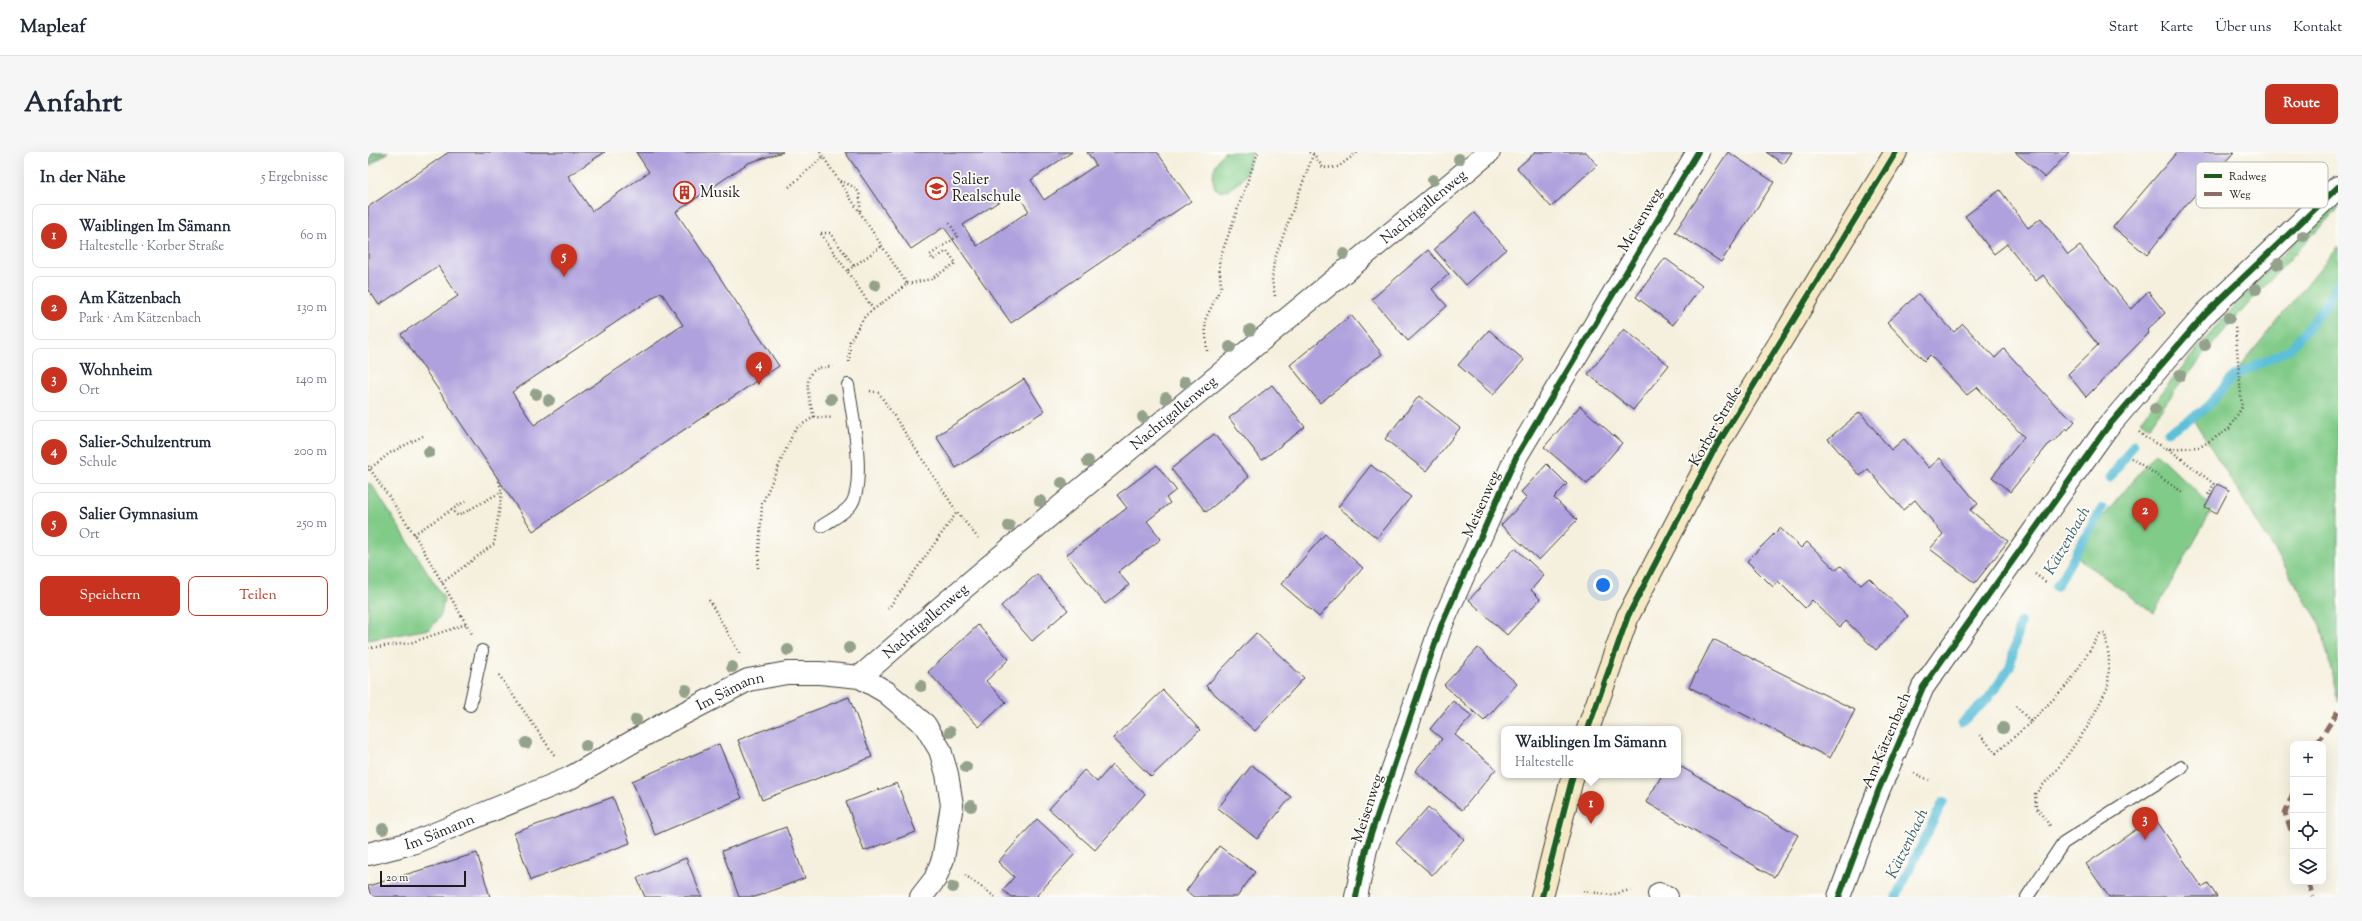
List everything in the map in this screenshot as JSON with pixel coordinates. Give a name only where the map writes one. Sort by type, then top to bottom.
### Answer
[{"type":"street","name":"Nachtigallenweg","points":[[860,677],[990,564],[1489,152]]},
{"type":"street","name":"Meisenweg","points":[[1356,897],[1366,849],[1441,626],[1517,455],[1698,152]]},
{"type":"street","name":"Korber Straße","points":[[1589,726],[1628,616],[1713,452],[1896,152]]},
{"type":"street","name":"Am Kätzenbach","points":[[2328,197],[2338,187]]},
{"type":"street","name":"Am Kätzenbach","points":[[1839,897],[1879,789],[1923,687],[2106,429],[2206,313],[2316,208]]},
{"type":"street","name":"Im Sämann","points":[[368,854],[415,842],[570,778],[667,722],[748,680],[787,673],[820,673],[860,677],[886,692],[925,725],[940,750],[947,774],[952,805],[943,859],[935,879],[921,897]]},
{"type":"street","points":[[1542,897],[1573,778]]},
{"type":"lane","points":[[822,526],[850,506],[858,482],[853,419],[848,385]]},
{"type":"lane","points":[[470,705],[482,651]]},
{"type":"lane","points":[[2027,897],[2063,843],[2182,767]]},
{"type":"path","points":[[820,152],[907,284]]},
{"type":"path","points":[[1207,353],[1205,320],[1221,287],[1219,261],[1258,152]]},
{"type":"path","points":[[1309,152],[1314,153]]},
{"type":"path","points":[[1314,153],[1322,168],[1338,167],[1358,152]]},
{"type":"path","points":[[1291,317],[1276,297],[1272,281],[1274,261],[1314,153]]},
{"type":"path","points":[[789,187],[823,157]]},
{"type":"path","points":[[840,181],[855,186],[861,195],[860,212]]},
{"type":"path","points":[[949,223],[958,236],[930,255],[933,260],[947,251],[956,263],[931,279],[907,284],[865,316],[850,341],[848,385],[879,393],[957,512],[978,538]]},
{"type":"path","points":[[854,266],[830,232],[821,233],[873,309]]},
{"type":"path","points":[[847,271],[882,246]]},
{"type":"path","points":[[2168,449],[2200,447],[2229,429],[2242,407],[2240,378],[2237,365],[2235,326]]},
{"type":"path","points":[[814,417],[806,387],[813,371],[822,365]]},
{"type":"path","points":[[758,568],[762,504],[795,429],[814,417],[853,419]]},
{"type":"path","points":[[423,436],[390,453],[369,468],[414,534],[482,651],[570,778]]},
{"type":"path","points":[[2146,438],[2168,449],[2214,484],[2207,497]]},
{"type":"path","points":[[2130,458],[2184,493]]},
{"type":"path","points":[[442,583],[494,544],[502,492],[498,478]]},
{"type":"path","points":[[451,509],[458,516],[502,492]]},
{"type":"path","points":[[414,534],[467,500]]},
{"type":"path","points":[[888,610],[957,512]]},
{"type":"path","points":[[709,600],[740,654]]},
{"type":"path","points":[[368,648],[410,643],[466,624]]},
{"type":"path","points":[[1980,735],[1996,753],[2031,722],[2069,683],[2094,640],[2100,634],[2105,634],[2109,658],[2108,687],[2088,726],[2058,768],[2035,794],[2036,807],[2063,843]]},
{"type":"path","points":[[2015,705],[2031,722]]},
{"type":"path","points":[[943,859],[995,897]]},
{"type":"path","points":[[1583,891],[1611,895],[1634,889],[1664,896]]},
{"type":"green space","points":[[368,152],[389,152],[368,167]]},
{"type":"green space","points":[[1224,152],[1252,152],[1249,166],[1243,177],[1234,186],[1221,192],[1215,188],[1213,173],[1218,160]]},
{"type":"green space","points":[[2338,195],[2338,208],[2215,341],[2170,397],[2149,427],[2141,421],[2163,391],[2211,333],[2326,208],[2328,208],[2328,206]]},
{"type":"green space","points":[[2338,246],[2338,702],[2321,625],[2195,422]]},
{"type":"green space","points":[[2156,453],[2213,508],[2154,613],[2072,554]]},
{"type":"green space","points":[[368,483],[372,485],[444,598],[441,615],[430,629],[368,640]]},
{"type":"building","points":[[449,152],[605,152],[568,176],[592,211],[649,172],[636,152],[783,152],[748,163],[676,212],[779,366],[533,531],[401,334],[458,296],[438,266],[379,305],[368,289],[368,207]],"holes":[[[661,292],[683,325],[534,425],[512,392]]]},
{"type":"building","points":[[845,152],[1072,152],[1031,180],[1044,200],[1096,165],[1087,152],[1157,152],[1191,201],[1011,323],[944,227],[911,249]],"holes":[[[1015,191],[1029,211],[977,246],[963,225]]]},
{"type":"building","points":[[1536,152],[1586,152],[1597,165],[1551,207],[1517,168]]},
{"type":"building","points":[[1728,152],[1774,182],[1721,262],[1675,232]]},
{"type":"building","points":[[1766,152],[1792,152],[1784,164]]},
{"type":"building","points":[[2015,152],[2069,152],[2045,178]]},
{"type":"building","points":[[2177,152],[2234,152],[2225,162],[2196,162],[2196,194],[2147,255],[2113,227]]},
{"type":"building","points":[[2000,190],[2028,228],[2041,218],[2068,255],[2080,246],[2131,309],[2148,291],[2165,313],[2147,330],[2149,333],[2086,397],[2068,374],[2098,345],[2043,275],[2036,281],[2007,244],[1994,254],[1965,216]]},
{"type":"building","points":[[1474,213],[1506,249],[1466,285],[1434,249]]},
{"type":"building","points":[[1428,250],[1449,274],[1432,289],[1447,306],[1408,341],[1372,299]]},
{"type":"building","points":[[1665,258],[1702,286],[1673,325],[1636,297]]},
{"type":"building","points":[[1918,294],[1954,332],[1963,324],[1995,358],[2004,349],[2059,409],[2075,421],[2068,430],[2066,428],[2058,438],[2048,445],[2010,492],[1992,477],[2024,437],[1977,387],[1967,395],[1930,355],[1924,361],[1887,322]]},
{"type":"building","points":[[1351,315],[1382,354],[1320,403],[1290,365]]},
{"type":"building","points":[[1624,329],[1669,365],[1633,410],[1588,374]]},
{"type":"building","points":[[1489,330],[1524,360],[1493,395],[1458,365]]},
{"type":"building","points":[[1024,379],[1044,411],[956,468],[936,436]]},
{"type":"building","points":[[1272,385],[1305,427],[1262,460],[1229,418]]},
{"type":"building","points":[[1419,396],[1460,428],[1426,471],[1385,439]]},
{"type":"building","points":[[1580,406],[1622,443],[1587,484],[1544,447]]},
{"type":"building","points":[[1860,412],[1891,450],[1904,439],[1929,468],[1940,458],[1978,504],[1970,510],[2008,541],[1975,583],[1930,549],[1943,534],[1915,500],[1903,510],[1868,469],[1860,476],[1828,439]]},
{"type":"building","points":[[1214,434],[1249,477],[1206,512],[1171,469]]},
{"type":"building","points":[[1547,464],[1567,484],[1554,498],[1577,520],[1539,560],[1501,525],[1527,498],[1521,492]]},
{"type":"building","points":[[1157,465],[1176,490],[1166,498],[1170,503],[1147,521],[1161,539],[1118,572],[1129,585],[1105,604],[1066,555],[1127,508],[1117,495]]},
{"type":"building","points":[[1371,465],[1411,497],[1377,538],[1338,507]]},
{"type":"building","points":[[2217,484],[2229,490],[2217,513],[2205,507]]},
{"type":"building","points":[[1780,528],[1801,548],[1807,542],[1836,570],[1841,566],[1861,585],[1869,578],[1908,616],[1876,650],[1846,621],[1840,627],[1812,600],[1805,608],[1778,581],[1773,587],[1747,561]]},
{"type":"building","points":[[1325,534],[1363,568],[1319,617],[1281,584]]},
{"type":"building","points":[[1515,548],[1544,575],[1531,590],[1540,599],[1507,635],[1469,600]]},
{"type":"building","points":[[1037,574],[1068,610],[1032,641],[1001,606]]},
{"type":"building","points":[[978,625],[1009,659],[986,681],[1006,702],[979,727],[928,672]]},
{"type":"building","points":[[1256,633],[1304,678],[1255,731],[1206,686]]},
{"type":"building","points":[[1713,639],[1855,710],[1830,758],[1689,687]]},
{"type":"building","points":[[1478,648],[1517,684],[1484,721],[1444,685]]},
{"type":"building","points":[[1163,690],[1200,730],[1151,777],[1113,738]]},
{"type":"building","points":[[849,697],[872,757],[762,800],[738,740]]},
{"type":"building","points":[[1453,701],[1472,716],[1455,735],[1496,769],[1462,810],[1415,771],[1442,739],[1430,729]]},
{"type":"building","points":[[719,744],[742,798],[655,835],[632,781]]},
{"type":"building","points":[[1112,765],[1145,794],[1095,850],[1049,809],[1084,770],[1097,782]]},
{"type":"building","points":[[1252,765],[1291,797],[1257,839],[1218,808]]},
{"type":"building","points":[[1681,767],[1798,835],[1774,877],[1646,802],[1660,778],[1681,778]]},
{"type":"building","points":[[897,783],[916,832],[864,851],[846,802]]},
{"type":"building","points":[[613,797],[630,843],[531,880],[514,833]]},
{"type":"building","points":[[1428,807],[1464,839],[1432,875],[1396,843]]},
{"type":"building","points":[[2154,817],[2202,887],[2208,883],[2217,897],[2109,897],[2086,864]]},
{"type":"building","points":[[1037,819],[1075,854],[1037,895],[1038,897],[1011,897],[1003,890],[1014,877],[998,862]]},
{"type":"building","points":[[786,827],[805,878],[755,897],[739,897],[722,851]]},
{"type":"building","points":[[1219,846],[1255,872],[1237,897],[1194,897],[1186,891]]},
{"type":"building","points":[[477,853],[490,897],[371,897],[368,886]]},
{"type":"building","points":[[686,858],[702,897],[645,897],[637,878]]},
{"type":"waterway","name":"Kätzenbach","points":[[2168,432],[2204,410],[2234,376],[2290,349],[2325,306],[2338,282]]},
{"type":"waterway","name":"Kätzenbach","points":[[2110,478],[2134,444]]},
{"type":"waterway","name":"Kätzenbach","points":[[2056,587],[2102,508]]},
{"type":"waterway","name":"Kätzenbach","points":[[1961,723],[1987,700],[2010,667],[2020,622]]},
{"type":"waterway","name":"Kätzenbach","points":[[1896,897],[1943,802]]},
{"type":"marked path","points":[[2319,741],[2338,711]]},
{"type":"marked path","points":[[2290,800],[2285,813],[2290,827]]},
{"type":"marked path","points":[[2309,885],[2313,897]]},
{"type":"cycle path","points":[[1356,897],[1366,849],[1441,626],[1517,455],[1698,152]]},
{"type":"cycle path","points":[[1589,726],[1628,616],[1713,452],[1896,152]]},
{"type":"cycle path","points":[[2328,197],[2338,187]]},
{"type":"cycle path","points":[[1839,897],[1879,789],[1923,687],[2106,429],[2206,313],[2316,208]]},
{"type":"cycle path","points":[[1542,897],[1572,778]]},
{"type":"place","name":"Salier Realschule","points":[[936,188]]},
{"type":"place","name":"Musik","points":[[684,192]]},
{"type":"place","name":"Salier Gymnasium","points":[[564,277]]},
{"type":"place","name":"Salier-Schulzentrum","points":[[759,385]]},
{"type":"place","name":"Am Kätzenbach","points":[[2145,531]]},
{"type":"place","name":"Waiblingen Im Sämann","points":[[1591,824]]},
{"type":"place","name":"Wohnheim","points":[[2145,840]]}]
